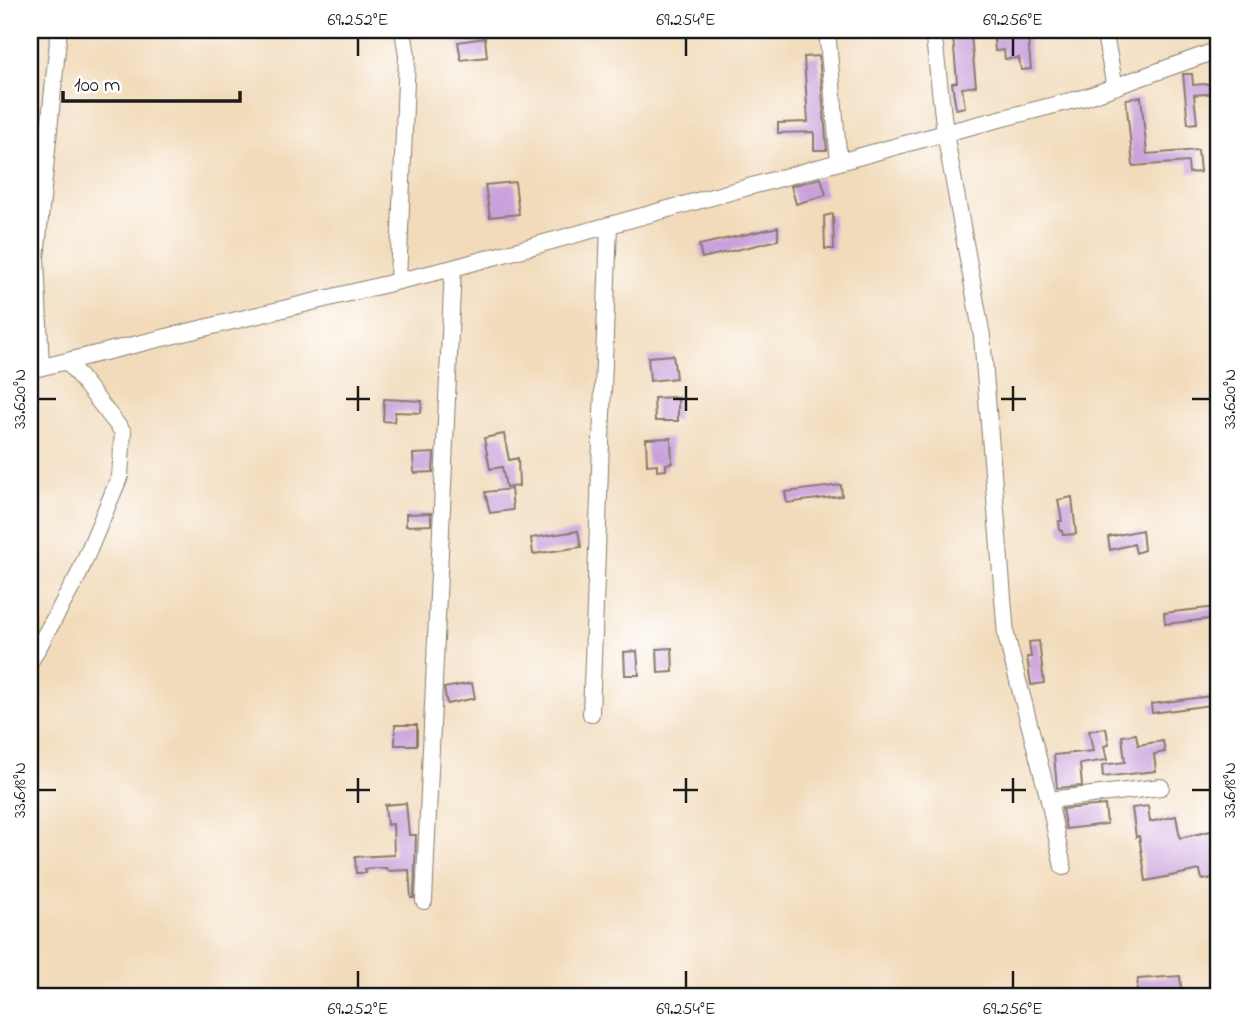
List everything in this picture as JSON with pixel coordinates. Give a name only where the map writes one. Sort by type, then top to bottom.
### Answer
[{"type":"street","points":[[59,30],[36,258],[35,369],[453,268],[1086,97],[1218,50]]},
{"type":"street","points":[[398,281],[407,56],[403,30]]},
{"type":"street","points":[[827,30],[839,162]]},
{"type":"street","points":[[933,30],[945,133],[982,336],[1006,635],[1049,800],[1063,867]]},
{"type":"street","points":[[1104,30],[1115,87]]},
{"type":"street","points":[[591,714],[609,225]]},
{"type":"street","points":[[424,901],[453,268]]},
{"type":"street","points":[[30,662],[78,576],[120,476],[123,432],[67,361]]},
{"type":"street","points":[[1049,800],[1161,787]]},
{"type":"building","points":[[993,30],[1027,30],[1031,69],[1021,70],[1019,58],[1005,59],[1004,50],[995,51]]},
{"type":"building","points":[[971,36],[976,86],[962,88],[965,107],[956,109],[952,83],[957,82],[953,37]]},
{"type":"building","points":[[485,38],[487,57],[461,60],[458,42]]},
{"type":"building","points":[[819,56],[827,150],[814,150],[814,132],[778,133],[778,123],[808,122],[804,57]]},
{"type":"building","points":[[1183,74],[1192,74],[1193,85],[1218,83],[1218,93],[1194,95],[1197,123],[1188,124]]},
{"type":"building","points":[[1141,97],[1147,154],[1198,150],[1200,172],[1189,173],[1188,162],[1133,166],[1126,99]]},
{"type":"building","points":[[821,178],[826,195],[796,204],[791,186]]},
{"type":"building","points":[[515,182],[519,214],[490,217],[485,185]]},
{"type":"building","points":[[833,214],[834,249],[825,249],[824,216]]},
{"type":"building","points":[[778,227],[778,240],[702,258],[699,245]]},
{"type":"building","points":[[673,355],[676,378],[650,381],[648,357]]},
{"type":"building","points":[[678,397],[678,421],[655,421],[654,398]]},
{"type":"building","points":[[384,399],[422,401],[421,413],[395,412],[394,422],[383,421]]},
{"type":"building","points":[[504,434],[509,460],[518,458],[519,486],[506,487],[502,467],[490,469],[484,438]]},
{"type":"building","points":[[671,438],[672,463],[666,464],[666,470],[657,471],[657,464],[647,465],[646,439]]},
{"type":"building","points":[[434,453],[433,472],[414,473],[413,454]]},
{"type":"building","points":[[841,485],[842,496],[787,503],[785,492]]},
{"type":"building","points":[[511,489],[513,510],[490,513],[485,492]]},
{"type":"building","points":[[1072,497],[1076,534],[1063,535],[1060,531],[1059,521],[1062,521],[1058,500]]},
{"type":"building","points":[[431,513],[431,525],[406,526],[406,514]]},
{"type":"building","points":[[1142,530],[1144,550],[1136,553],[1134,544],[1110,550],[1108,537]]},
{"type":"building","points":[[578,531],[581,547],[533,554],[531,538]]},
{"type":"building","points":[[1217,607],[1218,618],[1165,624],[1164,613]]},
{"type":"building","points":[[1039,641],[1044,683],[1031,685],[1027,657],[1031,657],[1029,642]]},
{"type":"building","points":[[672,648],[673,672],[658,673],[657,649]]},
{"type":"building","points":[[637,651],[639,675],[625,675],[624,652]]},
{"type":"building","points":[[472,683],[475,698],[447,704],[444,688]]},
{"type":"building","points":[[1218,695],[1218,704],[1152,713],[1151,704]]},
{"type":"building","points":[[395,725],[417,725],[417,745],[395,745]]},
{"type":"building","points":[[1106,728],[1109,745],[1104,746],[1107,760],[1080,764],[1082,786],[1057,788],[1054,755],[1093,751],[1089,731]]},
{"type":"building","points":[[1136,734],[1138,745],[1163,741],[1165,752],[1154,754],[1156,771],[1103,777],[1102,765],[1125,762],[1122,736]]},
{"type":"building","points":[[406,803],[409,835],[416,835],[414,898],[411,898],[409,870],[387,871],[386,868],[375,868],[365,869],[366,873],[356,873],[355,857],[394,855],[393,824],[387,825],[385,805]]},
{"type":"building","points":[[1105,805],[1107,824],[1066,829],[1062,809]]},
{"type":"building","points":[[1148,806],[1150,822],[1176,816],[1180,838],[1215,830],[1218,878],[1202,880],[1200,870],[1146,881],[1132,808]]},
{"type":"building","points":[[1180,976],[1182,997],[1136,997],[1138,979]]}]
